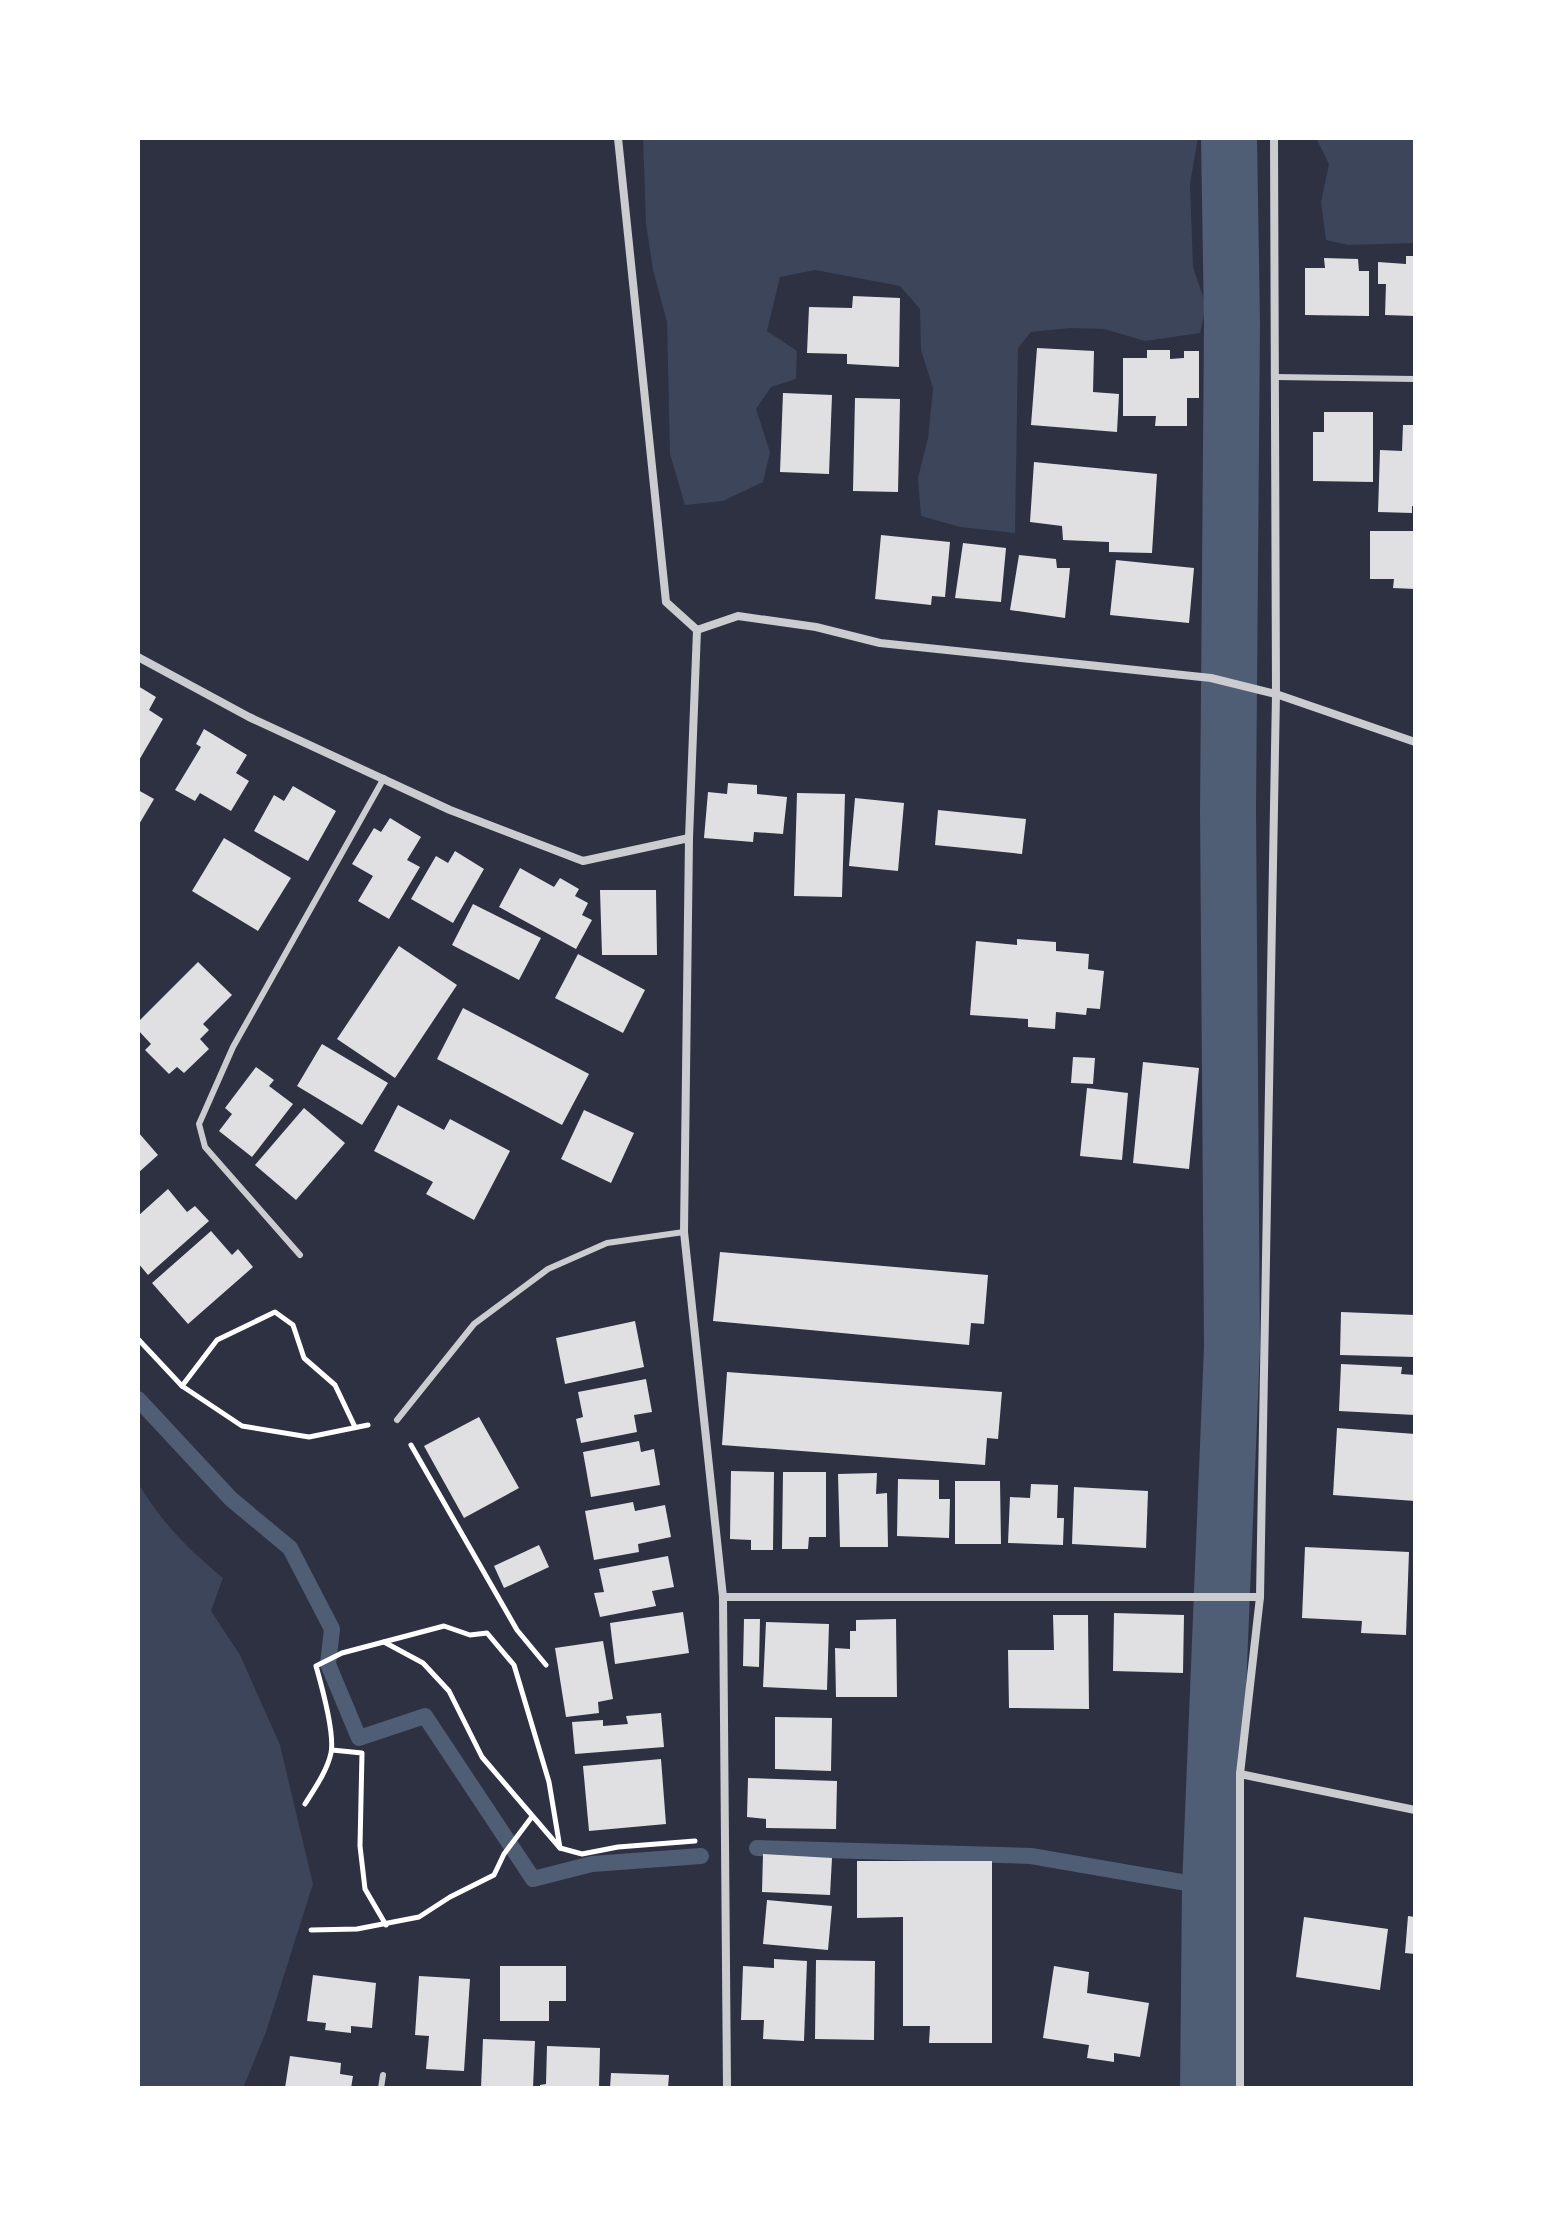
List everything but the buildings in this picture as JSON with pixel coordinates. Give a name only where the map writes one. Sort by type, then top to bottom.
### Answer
[{"type":"street","points":[[618,138],[666,602],[697,630]]},
{"type":"street","points":[[1240,2088],[1240,1774],[1260,1597],[1276,694],[1274,138]]},
{"type":"street","points":[[697,630],[738,616],[816,627],[880,643],[1211,678],[1276,694],[1415,742]]},
{"type":"street","points":[[697,630],[689,838],[684,1232],[723,1597],[727,2088]]},
{"type":"street","points":[[138,657],[249,717],[450,810],[583,861],[689,838]]},
{"type":"street","points":[[723,1597],[1260,1597]]},
{"type":"street","points":[[1240,1774],[1415,1810]]},
{"type":"lane","points":[[1275,377],[1415,379]]},
{"type":"lane","points":[[300,1255],[205,1147],[199,1124],[233,1047],[384,778]]},
{"type":"lane","points":[[397,1420],[474,1324],[548,1269],[607,1243],[684,1232]]},
{"type":"lane","points":[[381,2088],[383,2075]]},
{"type":"path","points":[[182,1386],[217,1340],[275,1312],[293,1325],[304,1358],[335,1385],[355,1427]]},
{"type":"path","points":[[138,1339],[182,1386],[242,1426],[309,1437],[397,1420],[517,1630],[546,1665]]},
{"type":"path","points":[[305,1804],[323,1774],[332,1750],[326,1702],[316,1666],[342,1653],[444,1626],[470,1635],[487,1633],[514,1665],[549,1782],[560,1848]]},
{"type":"path","points":[[383,1641],[423,1663],[449,1691],[482,1757],[531,1818],[560,1848],[582,1854],[618,1847],[727,1837]]},
{"type":"path","points":[[332,1750],[362,1753],[360,1846],[365,1889],[386,1925]]},
{"type":"path","points":[[311,1930],[386,1925],[419,1917],[494,1875],[504,1854],[531,1818]]},
{"type":"shaded area","points":[[643,138],[1198,138],[1190,183],[1193,267],[1206,306],[1200,333],[1145,341],[1104,329],[1031,332],[1018,348],[1015,533],[960,527],[921,516],[918,478],[928,438],[933,388],[921,350],[920,309],[900,286],[815,270],[780,277],[767,331],[797,351],[796,379],[771,387],[756,409],[770,452],[763,482],[723,501],[685,505],[670,454],[667,322],[653,270],[646,224]]},
{"type":"shaded area","points":[[1316,138],[1415,138],[1415,243],[1348,245],[1326,240],[1321,202],[1329,164]]},
{"type":"shaded area","points":[[138,1483],[176,1535],[223,1578],[211,1611],[240,1655],[280,1745],[313,1884],[266,2032],[243,2088],[138,2088]]},
{"type":"waterway","points":[[1208,2088],[1210,1887],[1232,1347],[1228,810],[1232,324],[1229,138]]},
{"type":"waterway","points":[[138,1399],[231,1499],[290,1548],[332,1629],[328,1664],[359,1738],[425,1716],[533,1879],[592,1864],[701,1856]]},
{"type":"waterway","points":[[757,1848],[1031,1856],[1210,1887]]}]
